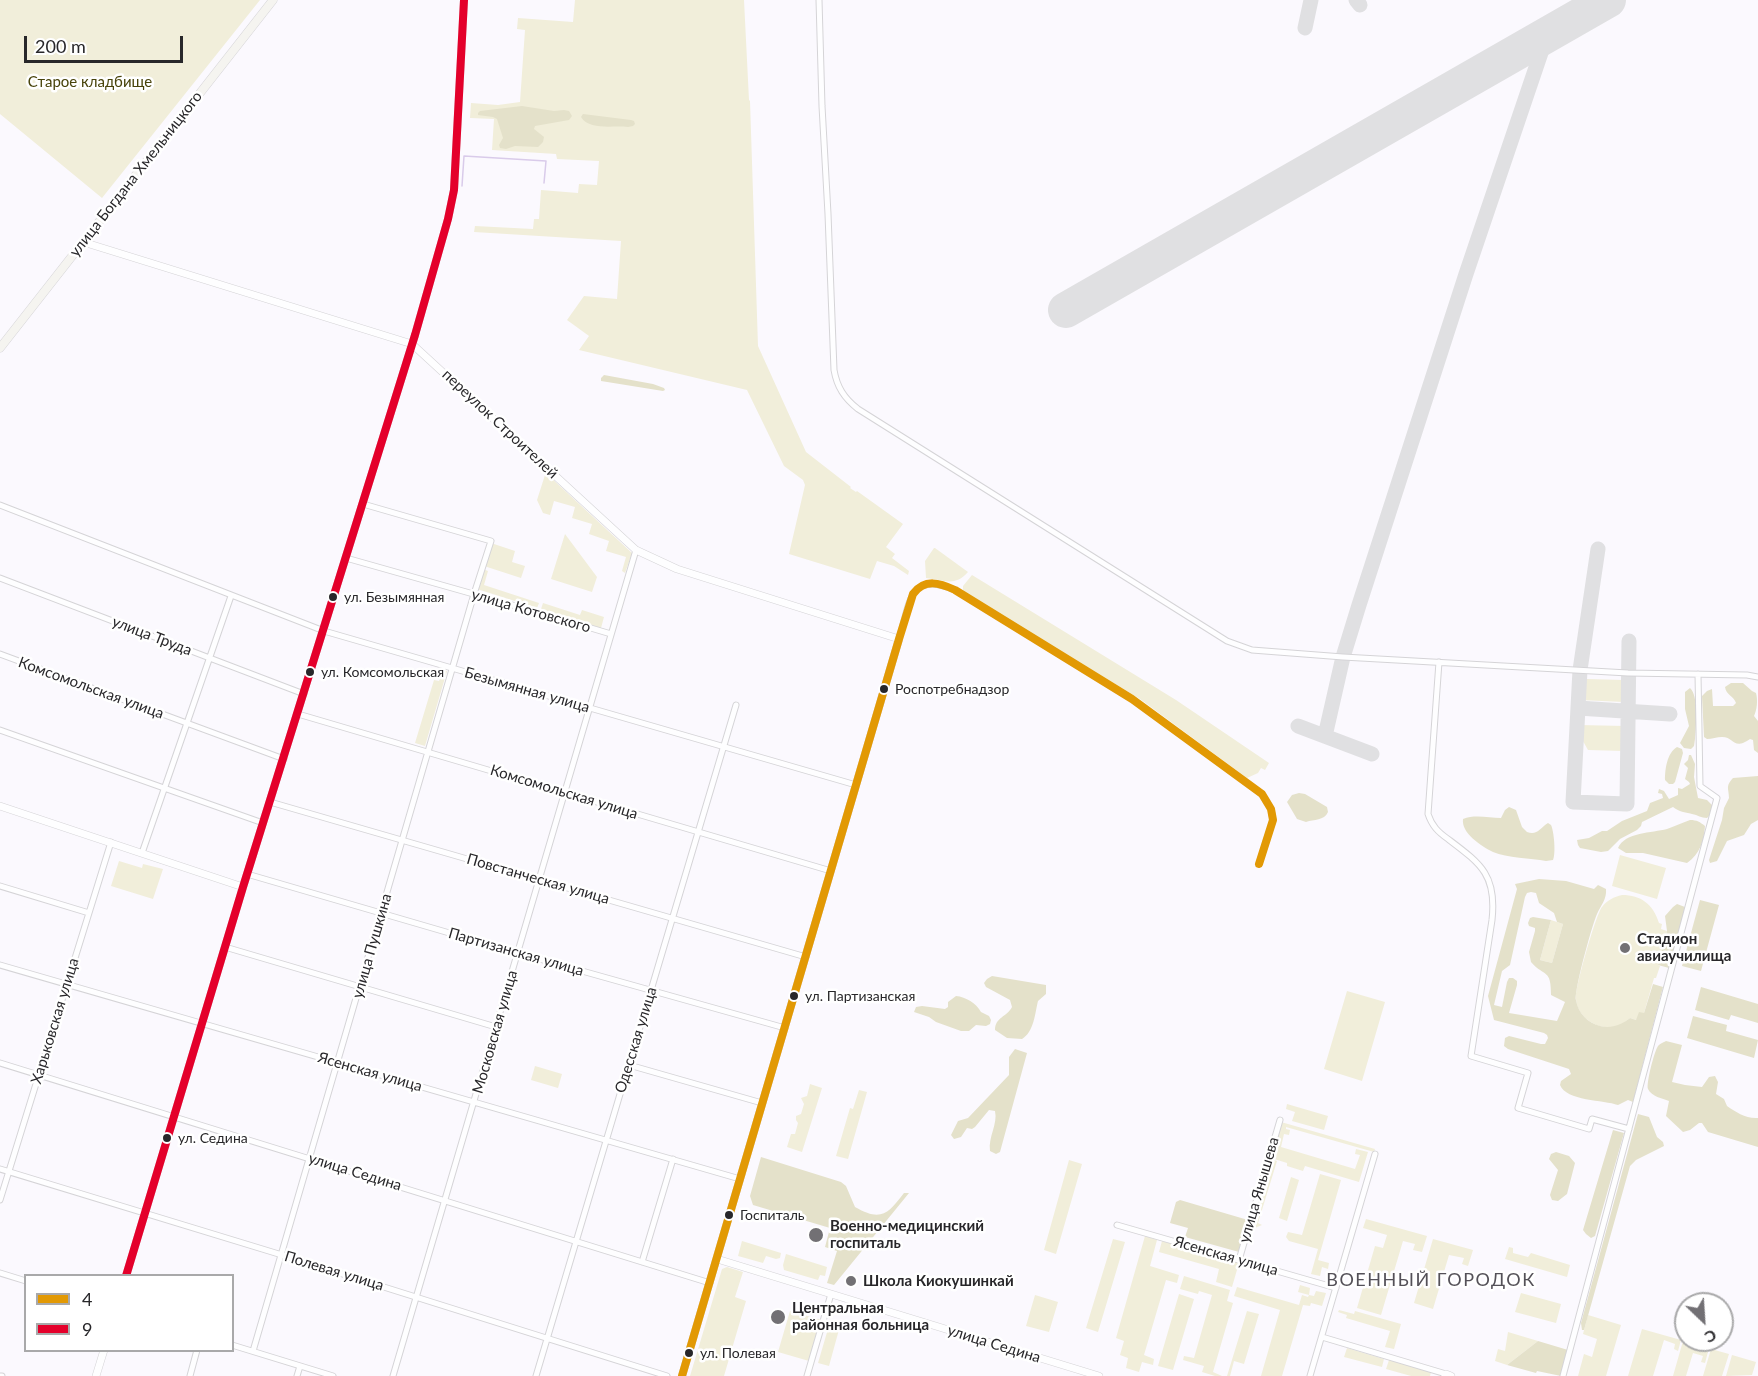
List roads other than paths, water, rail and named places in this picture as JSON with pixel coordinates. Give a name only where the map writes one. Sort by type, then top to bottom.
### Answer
[{"type":"main road","name":"улица Богдана Хмельницкого","points":[[0,348],[273,0]]},
{"type":"street","points":[[126,1274],[243,887],[412,344],[453,198],[464,0]]},
{"type":"street","points":[[819,0],[834,369],[838,387],[846,399],[858,409],[1234,644],[1246,648],[1439,662],[1758,677]]},
{"type":"street","name":"переулок Строителей","points":[[83,242],[412,344],[636,550],[677,569],[899,639]]},
{"type":"street","name":"улица Пушкина","points":[[253,1351],[491,541],[363,504]]},
{"type":"street","name":"Безымянная улица","points":[[0,505],[324,631],[856,785]]},
{"type":"street","name":"Московская улица","points":[[393,1376],[636,550]]},
{"type":"street","name":"улица Котовского","points":[[346,558],[611,634]]},
{"type":"street","name":"улица Труда","points":[[0,578],[304,694]]},
{"type":"street","points":[[682,1376],[914,592],[925,584],[934,583],[955,590],[1132,699],[1262,794],[1274,818],[1259,864]]},
{"type":"street","points":[[142,852],[231,596]]},
{"type":"street","name":"Комсомольская улица","points":[[0,654],[284,759]]},
{"type":"street","points":[[1439,662],[1428,814],[1432,825],[1438,832],[1480,866],[1491,886],[1493,897],[1492,920],[1471,1056],[1528,1073],[1518,1108],[1589,1129],[1592,1119],[1629,1129]]},
{"type":"street","points":[[1563,1376],[1717,798],[1700,786],[1698,674]]},
{"type":"street","name":"Одесская улица","points":[[536,1376],[736,705]]},
{"type":"street","name":"Комсомольская улица","points":[[298,714],[831,870]]},
{"type":"street","points":[[0,730],[264,823]]},
{"type":"street","name":"Повстанческая улица","points":[[270,802],[806,957]]},
{"type":"street","points":[[0,806],[243,887]]},
{"type":"street","name":"Харьковская улица","points":[[0,1200],[111,842]]},
{"type":"street","name":"Партизанская улица","points":[[247,874],[784,1028]]},
{"type":"street","points":[[0,886],[88,913]]},
{"type":"street","points":[[225,947],[496,1027]]},
{"type":"street","name":"Ясенская улица","points":[[0,966],[740,1179]]},
{"type":"street","name":"улица Седина","points":[[0,1063],[710,1282]]},
{"type":"street","points":[[629,1065],[762,1103]]},
{"type":"street","name":"улица Янышева","points":[[1239,1260],[1280,1120]]},
{"type":"street","points":[[1310,1376],[1376,1154]]},
{"type":"street","points":[[642,1262],[673,1159]]},
{"type":"street","name":"Полевая улица","points":[[0,1169],[667,1376]]},
{"type":"street","name":"Ясенская улица","points":[[1117,1225],[1336,1288]]},
{"type":"street","name":"улица Седина","points":[[717,1259],[1099,1376]]},
{"type":"street","points":[[0,1273],[24,1280]]},
{"type":"street","points":[[807,1376],[831,1294]]},
{"type":"street","points":[[1322,1337],[1448,1375]]},
{"type":"street","points":[[234,1346],[333,1376]]},
{"type":"street","points":[[96,1376],[103,1352]]},
{"type":"street","points":[[190,1376],[196,1352]]},
{"type":"street","points":[[297,1376],[300,1366]]},
{"type":"waterway","points":[[462,186],[464,156],[546,161],[544,183]]},
{"type":"place","name":"ул. Безымянная","points":[[333,597]]},
{"type":"place","name":"ул. Комсомольская","points":[[310,672]]},
{"type":"place","name":"Роспотребнадзор","points":[[884,689]]},
{"type":"place","name":"Стадион авиаучилища","points":[[1625,948]]},
{"type":"place","name":"ул. Партизанская","points":[[794,996]]},
{"type":"place","name":"ул. Седина","points":[[167,1138]]},
{"type":"place","name":"Госпиталь","points":[[729,1215]]},
{"type":"place","name":"Военно-медицинский госпиталь","points":[[816,1235]]},
{"type":"place","name":"Школа Киокушинкай","points":[[851,1281]]},
{"type":"place","name":"Центральная районная больница","points":[[778,1317]]},
{"type":"place","name":"ул. Полевая","points":[[689,1353]]},
{"type":"district","name":"ВОЕННЫЙ ГОРОДОК","points":[[1431,1280]]},
{"type":"park label","name":"Старое кладбище","points":[[90,82]]}]
